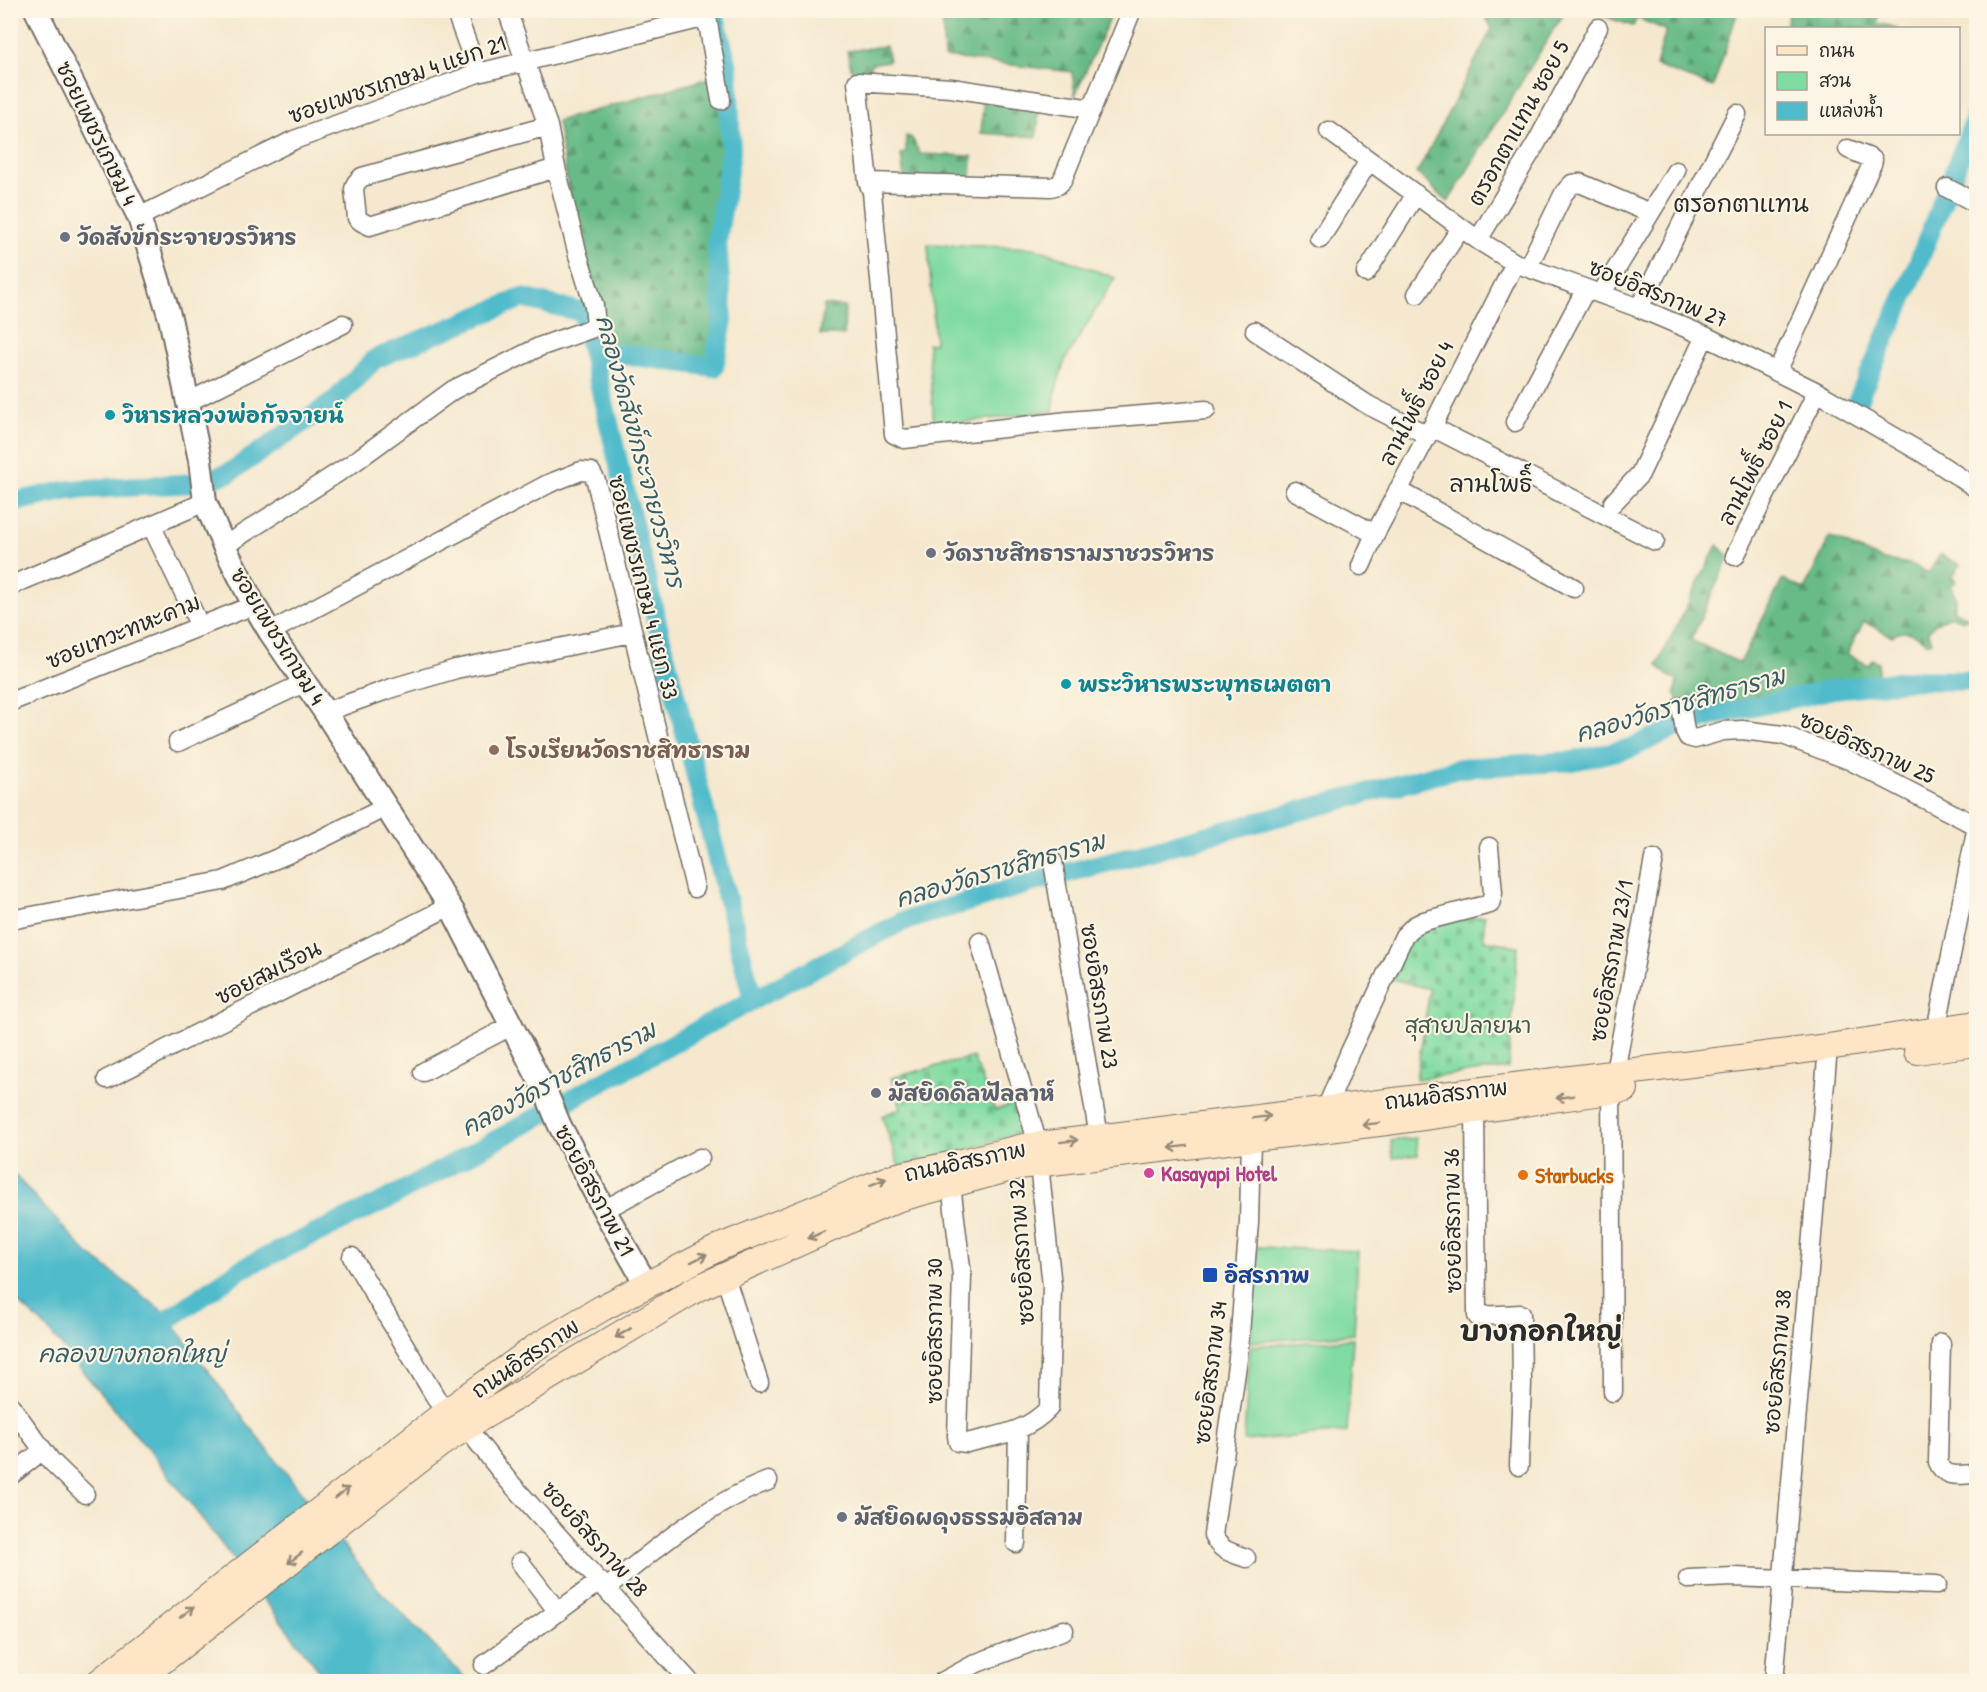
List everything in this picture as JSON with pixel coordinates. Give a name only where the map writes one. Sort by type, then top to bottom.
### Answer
[{"type":"main road","points":[[1827,1055],[1936,1030],[1977,1024]]},
{"type":"main road","points":[[439,1427],[466,1427],[698,1288],[897,1199],[1019,1166],[1038,1154],[1251,1138],[1474,1110],[1612,1079],[1827,1055],[1977,1043]]},
{"type":"main road","name":"ถนนอิสรภาพ","points":[[99,1682],[150,1656],[439,1427],[536,1347],[646,1284],[720,1247],[892,1177],[1038,1154],[1099,1137],[1326,1109],[1612,1079]]},
{"type":"main road","points":[[646,1284],[658,1312]]},
{"type":"main road","points":[[135,1682],[150,1656]]},
{"type":"street","name":"ซอยเพชรเกษม 4","points":[[36,10],[139,217],[170,318],[200,460],[204,495],[224,546],[270,632],[306,682],[450,906],[547,1095]]},
{"type":"street","points":[[455,10],[478,73]]},
{"type":"street","points":[[224,546],[354,463],[453,390],[539,347],[588,330],[597,322],[556,168],[548,126],[507,10]]},
{"type":"street","points":[[868,182],[1058,185],[1132,10]]},
{"type":"street","name":"ซอยเพชรเกษม 4 แยก 21","points":[[139,217],[294,140],[478,73],[706,14],[722,100]]},
{"type":"street","name":"ตรอกตาแทน ซอย 5","points":[[1478,240],[1542,132],[1598,28]]},
{"type":"street","points":[[1092,109],[951,88],[857,82],[868,182],[872,192],[894,434],[904,439],[1068,421],[1206,410]]},
{"type":"street","points":[[1639,308],[1737,114]]},
{"type":"street","points":[[548,126],[362,177],[354,189],[357,218],[370,226],[556,168]]},
{"type":"street","name":"ซอยอิสรภาพ 27","points":[[1329,131],[1478,240],[1522,265],[1639,308],[1705,336],[1817,392],[1924,454],[1977,488]]},
{"type":"street","points":[[1777,372],[1872,164],[1873,160],[1870,158],[1848,149]]},
{"type":"street","points":[[1320,238],[1369,161]]},
{"type":"street","points":[[1515,422],[1594,291],[1650,213],[1676,171]]},
{"type":"street","name":"ลานโพธิ์ ซอย 4","points":[[1361,566],[1375,534],[1430,431],[1564,193],[1572,184],[1580,183],[1650,213]]},
{"type":"street","points":[[1947,188],[1977,202]]},
{"type":"street","points":[[1366,273],[1416,195]]},
{"type":"street","points":[[1417,294],[1461,228]]},
{"type":"street","points":[[188,402],[343,324]]},
{"type":"street","points":[[1255,331],[1368,405],[1430,431],[1655,542]]},
{"type":"street","points":[[1613,503],[1640,474],[1705,336]]},
{"type":"street","name":"ลานโพธิ์ ซอย 1","points":[[1735,556],[1817,392]]},
{"type":"street","name":"ซอยเพชรเกษม 4 แยก 33","points":[[270,632],[548,484],[584,470],[591,472],[596,481],[695,888]]},
{"type":"street","points":[[1398,490],[1574,588]]},
{"type":"street","points":[[1295,491],[1375,534]]},
{"type":"street","points":[[10,586],[151,525],[204,495]]},
{"type":"street","points":[[151,525],[200,626]]},
{"type":"street","name":"ซอยเทวะทหะคาม","points":[[10,702],[254,605]]},
{"type":"street","points":[[325,712],[392,688],[456,669],[632,633]]},
{"type":"street","points":[[178,742],[306,682]]},
{"type":"street","name":"ซอยอิสรภาพ 25","points":[[1681,706],[1690,735],[1723,730],[1760,731],[1783,735],[1867,768],[1973,824],[1977,830],[1936,1030]]},
{"type":"street","points":[[10,920],[223,881],[308,846],[386,807]]},
{"type":"street","points":[[1326,1109],[1353,1043],[1404,936],[1414,926],[1424,921],[1490,904],[1493,893],[1489,847]]},
{"type":"street","name":"ซอยอิสรภาพ 23/1","points":[[1613,1392],[1612,1079],[1654,859]]},
{"type":"street","name":"ซอยอิสรภาพ 23","points":[[1053,862],[1099,1137]]},
{"type":"street","name":"ซอยสมเรือน","points":[[107,1080],[450,906]]},
{"type":"street","name":"ซอยอิสรภาพ 32","points":[[980,942],[1038,1154],[1052,1286],[1049,1408],[1037,1420],[1018,1430]]},
{"type":"street","points":[[423,1072],[511,1026]]},
{"type":"street","name":"ซอยอิสรภาพ 38","points":[[1774,1682],[1827,1055]]},
{"type":"street","name":"ซอยอิสรภาพ 21","points":[[547,1095],[559,1124],[604,1210],[646,1284]]},
{"type":"street","name":"ซอยอิสรภาพ 36","points":[[1474,1110],[1477,1316],[1521,1314],[1519,1466]]},
{"type":"street","name":"ซอยอิสรภาพ 34","points":[[1246,1558],[1217,1545],[1213,1535],[1239,1358],[1249,1222],[1251,1138]]},
{"type":"street","points":[[604,1210],[700,1158]]},
{"type":"street","name":"ซอยอิสรภาพ 30","points":[[951,1185],[962,1276],[958,1442],[967,1443],[1018,1430]]},
{"type":"street","points":[[352,1257],[439,1427]]},
{"type":"street","points":[[725,1276],[759,1383]]},
{"type":"street","points":[[1941,1343],[1938,1462],[1942,1470],[1948,1474],[1977,1474]]},
{"type":"street","points":[[10,1405],[51,1461],[85,1494]]},
{"type":"street","name":"ซอยอิสรภาพ 28","points":[[466,1427],[506,1478],[690,1682]]},
{"type":"street","points":[[1016,1543],[1018,1430]]},
{"type":"street","points":[[10,1476],[43,1450]]},
{"type":"street","points":[[484,1665],[558,1612],[603,1585],[665,1541],[748,1489],[768,1481]]},
{"type":"street","points":[[520,1562],[558,1612]]},
{"type":"street","points":[[1688,1579],[1733,1577],[1937,1585]]},
{"type":"street","points":[[942,1682],[978,1663],[1064,1630]]},
{"type":"green space","points":[[942,10],[1113,11],[1075,95],[1072,72],[944,57]]},
{"type":"green space","points":[[1738,10],[1713,87],[1656,66],[1666,30],[1637,18],[1633,26],[1588,11]]},
{"type":"green space","points":[[1482,11],[1565,11],[1448,202],[1417,173],[1492,28]]},
{"type":"green space","points":[[1790,11],[1880,11],[1877,23],[1894,27],[1785,27]]},
{"type":"green space","points":[[886,46],[889,61],[870,64],[872,78],[854,80],[847,51]]},
{"type":"green space","points":[[710,78],[724,110],[711,362],[595,343],[557,121]]},
{"type":"green space","points":[[984,95],[1039,105],[1037,137],[981,133]]},
{"type":"green space","points":[[906,136],[912,138],[920,154],[972,156],[971,180],[904,178],[901,155],[906,152]]},
{"type":"green space","points":[[928,244],[1036,248],[1115,278],[1065,360],[1056,389],[1053,411],[934,426],[928,344],[935,343]]},
{"type":"green space","points":[[824,305],[845,307],[844,335],[820,335]]},
{"type":"green space","points":[[1830,537],[1883,560],[1911,564],[1929,573],[1940,554],[1960,565],[1953,576],[1956,582],[1950,585],[1956,597],[1953,610],[1968,617],[1964,620],[1951,616],[1935,623],[1928,632],[1932,641],[1927,643],[1907,632],[1892,636],[1864,622],[1847,654],[1868,665],[1872,659],[1878,662],[1878,675],[1711,710],[1708,703],[1681,706],[1675,692],[1677,680],[1667,675],[1657,665],[1717,545],[1729,557],[1691,640],[1740,663],[1783,579],[1804,590]]},
{"type":"green space","name":"สุสายปลายนา","points":[[1484,916],[1484,940],[1518,946],[1508,1068],[1416,1079],[1430,989],[1392,979],[1405,942],[1425,926]]},
{"type":"green space","points":[[973,1057],[995,1110],[1017,1103],[1023,1132],[974,1148],[899,1167],[882,1116],[901,1108],[891,1078]]},
{"type":"green space","points":[[1416,1138],[1418,1155],[1393,1158],[1391,1141]]},
{"type":"green space","points":[[1257,1247],[1358,1251],[1354,1334],[1250,1342]]},
{"type":"green space","points":[[1353,1339],[1347,1432],[1244,1441],[1250,1346]]},
{"type":"water","name":"คลองบางกอกใหญ่","points":[[10,1170],[86,1252],[165,1313],[256,1435],[378,1589],[468,1681],[327,1681],[153,1455],[42,1323],[11,1297]]},
{"type":"waterway","points":[[591,350],[714,367],[723,320],[717,242],[731,152],[728,67],[713,10]]},
{"type":"waterway","points":[[1856,404],[1913,276],[1976,116]]},
{"type":"waterway","points":[[1961,154],[1976,161]]},
{"type":"waterway","name":"คลองวัดสังข์กระจายวรวิหาร","points":[[10,503],[69,490],[196,483],[229,473],[333,402],[375,359],[522,298],[582,312],[658,627],[753,1000]]},
{"type":"waterway","name":"คลองวัดราชสิทธาราม","points":[[149,1333],[241,1269],[384,1201],[901,922],[1037,881],[1461,768],[1573,761],[1631,748],[1672,729],[1717,715],[1834,689],[1912,680],[1976,681]]},
{"type":"place","name":"วัดสังข์กระจายวรวิหาร","points":[[65,237]]},
{"type":"place","name":"วิหารหลวงพ่อกัจจายน์","points":[[110,415]]},
{"type":"place","name":"วัดราชสิทธารามราชวรวิหาร","points":[[931,553]]},
{"type":"place","name":"พระวิหารพระพุทธเมตตา","points":[[1066,684]]},
{"type":"place","name":"โรงเรียนวัดราชสิทธาราม","points":[[494,750]]},
{"type":"place","name":"มัสยิดดิลฟัลลาห์","points":[[876,1093]]},
{"type":"place","name":"Kasayapi Hotel","points":[[1149,1173]]},
{"type":"place","name":"Starbucks","points":[[1523,1175]]},
{"type":"place","name":"อิสรภาพ","points":[[1210,1275]]},
{"type":"place","name":"มัสยิดผดุงธรรมอิสลาม","points":[[842,1517]]},
{"type":"district","name":"ตรอกตาแทน","points":[[1741,203]]},
{"type":"district","name":"ลานโพธิ์","points":[[1491,483]]},
{"type":"district","name":"บางกอกใหญ่","points":[[1541,1331]]}]
